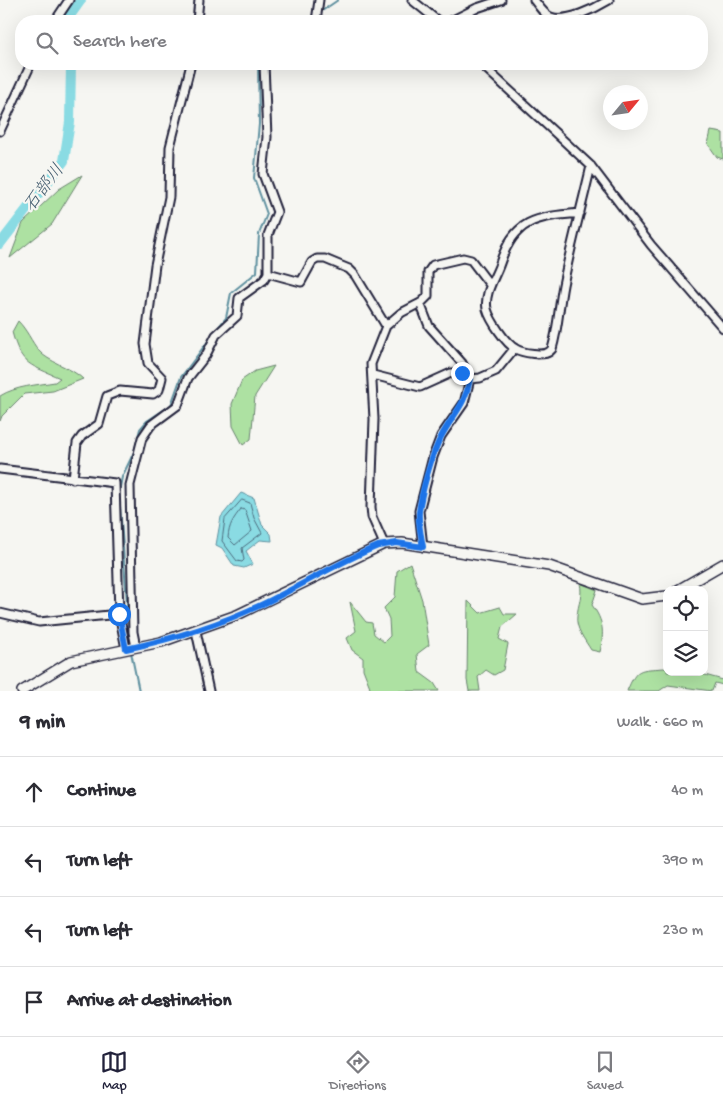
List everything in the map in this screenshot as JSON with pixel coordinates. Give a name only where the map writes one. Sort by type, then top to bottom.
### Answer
[{"type":"street","points":[[59,15],[69,0]]},
{"type":"street","points":[[198,15],[199,0]]},
{"type":"street","points":[[317,15],[319,0]]},
{"type":"street","points":[[412,0],[431,15]]},
{"type":"street","points":[[463,15],[501,0]]},
{"type":"street","points":[[534,0],[547,15]]},
{"type":"street","points":[[578,15],[608,0]]},
{"type":"street","points":[[0,131],[28,70]]},
{"type":"street","points":[[73,479],[77,443],[82,436],[99,424],[107,396],[120,391],[153,394],[159,390],[162,381],[160,374],[148,363],[145,344],[155,265],[169,197],[170,147],[189,70]]},
{"type":"street","points":[[136,647],[133,632],[130,485],[142,438],[151,425],[178,405],[188,378],[206,355],[216,335],[237,316],[239,298],[264,280],[268,273],[268,235],[277,212],[263,174],[267,137],[264,70]]},
{"type":"street","points":[[487,70],[591,166],[651,245],[723,328]]},
{"type":"street","points":[[580,213],[542,217],[525,224],[512,236],[505,248],[490,286],[486,303],[490,318],[514,349],[527,353],[544,354],[552,349],[563,285],[580,213],[591,166]]},
{"type":"street","points":[[384,544],[372,517],[371,507],[373,375],[371,364],[386,326],[401,312],[420,303],[428,296],[429,269],[437,264],[463,258],[471,260],[490,286]]},
{"type":"street","points":[[268,273],[301,282],[312,262],[317,259],[325,259],[345,267],[355,275],[386,326]]},
{"type":"street","points":[[420,303],[430,329],[441,337],[462,363],[470,379],[464,404],[441,436],[433,457],[419,511],[423,547]]},
{"type":"street","points":[[373,375],[420,387],[451,374],[462,373],[470,379],[484,377],[496,371],[514,349]]},
{"type":"street","points":[[0,469],[73,479],[113,482],[116,485],[119,614],[126,649]]},
{"type":"street","points":[[22,691],[70,661],[136,647],[196,631],[261,605],[384,544],[402,543],[548,566],[642,599],[663,596]]},
{"type":"street","points":[[685,586],[723,564]]},
{"type":"street","points":[[0,613],[39,622],[119,614]]},
{"type":"street","points":[[196,631],[209,691]]},
{"type":"green space","points":[[711,131],[723,133],[723,159],[717,157],[708,144]]},
{"type":"green space","points":[[82,175],[52,224],[10,258],[23,223],[59,189]]},
{"type":"green space","points":[[18,321],[43,355],[83,379],[53,391],[24,394],[2,416],[0,421],[0,396],[20,388],[55,382],[60,378],[34,367],[23,358],[15,343],[12,332]]},
{"type":"green space","points":[[274,366],[255,396],[251,439],[243,445],[233,426],[232,404],[242,380],[255,371]]},
{"type":"green space","points":[[410,563],[422,600],[429,645],[417,654],[419,672],[434,683],[439,691],[368,691],[370,687],[363,669],[363,658],[352,650],[347,638],[356,631],[350,602],[366,622],[372,623],[374,634],[384,642],[390,636],[389,619],[384,608],[395,597],[397,571]]},
{"type":"green space","points":[[580,583],[597,590],[592,605],[602,627],[600,652],[591,650],[578,625]]},
{"type":"green space","points":[[468,601],[480,613],[500,607],[504,614],[517,614],[502,627],[499,639],[508,644],[503,670],[494,675],[486,670],[478,677],[480,691],[469,691],[467,680]]},
{"type":"green space","points":[[663,668],[663,676],[708,676],[723,680],[723,685],[715,683],[712,691],[668,685],[659,691],[627,691],[633,678],[640,671]]},
{"type":"water","points":[[241,493],[254,498],[262,525],[271,534],[272,541],[260,540],[246,551],[253,564],[244,568],[234,566],[222,548],[216,545],[221,517]]},
{"type":"waterway","name":"石部川","points":[[70,15],[81,0]]},
{"type":"waterway","points":[[319,13],[338,0]]},
{"type":"waterway","name":"石部川","points":[[0,244],[64,161],[70,122],[71,70]]},
{"type":"waterway","points":[[217,329],[226,318],[231,293],[257,272],[259,234],[267,214],[254,178],[259,124],[258,70]]},
{"type":"waterway","points":[[130,645],[119,492],[122,477],[134,452],[140,429],[147,421],[171,405],[181,377],[211,337]]},
{"type":"waterway","points":[[131,652],[139,691]]},
{"type":"route","points":[[119,614],[126,649],[155,643],[196,631],[261,605],[378,546],[402,543],[423,547],[419,525],[419,511],[436,447],[441,436],[464,404],[470,379],[462,373]]}]
